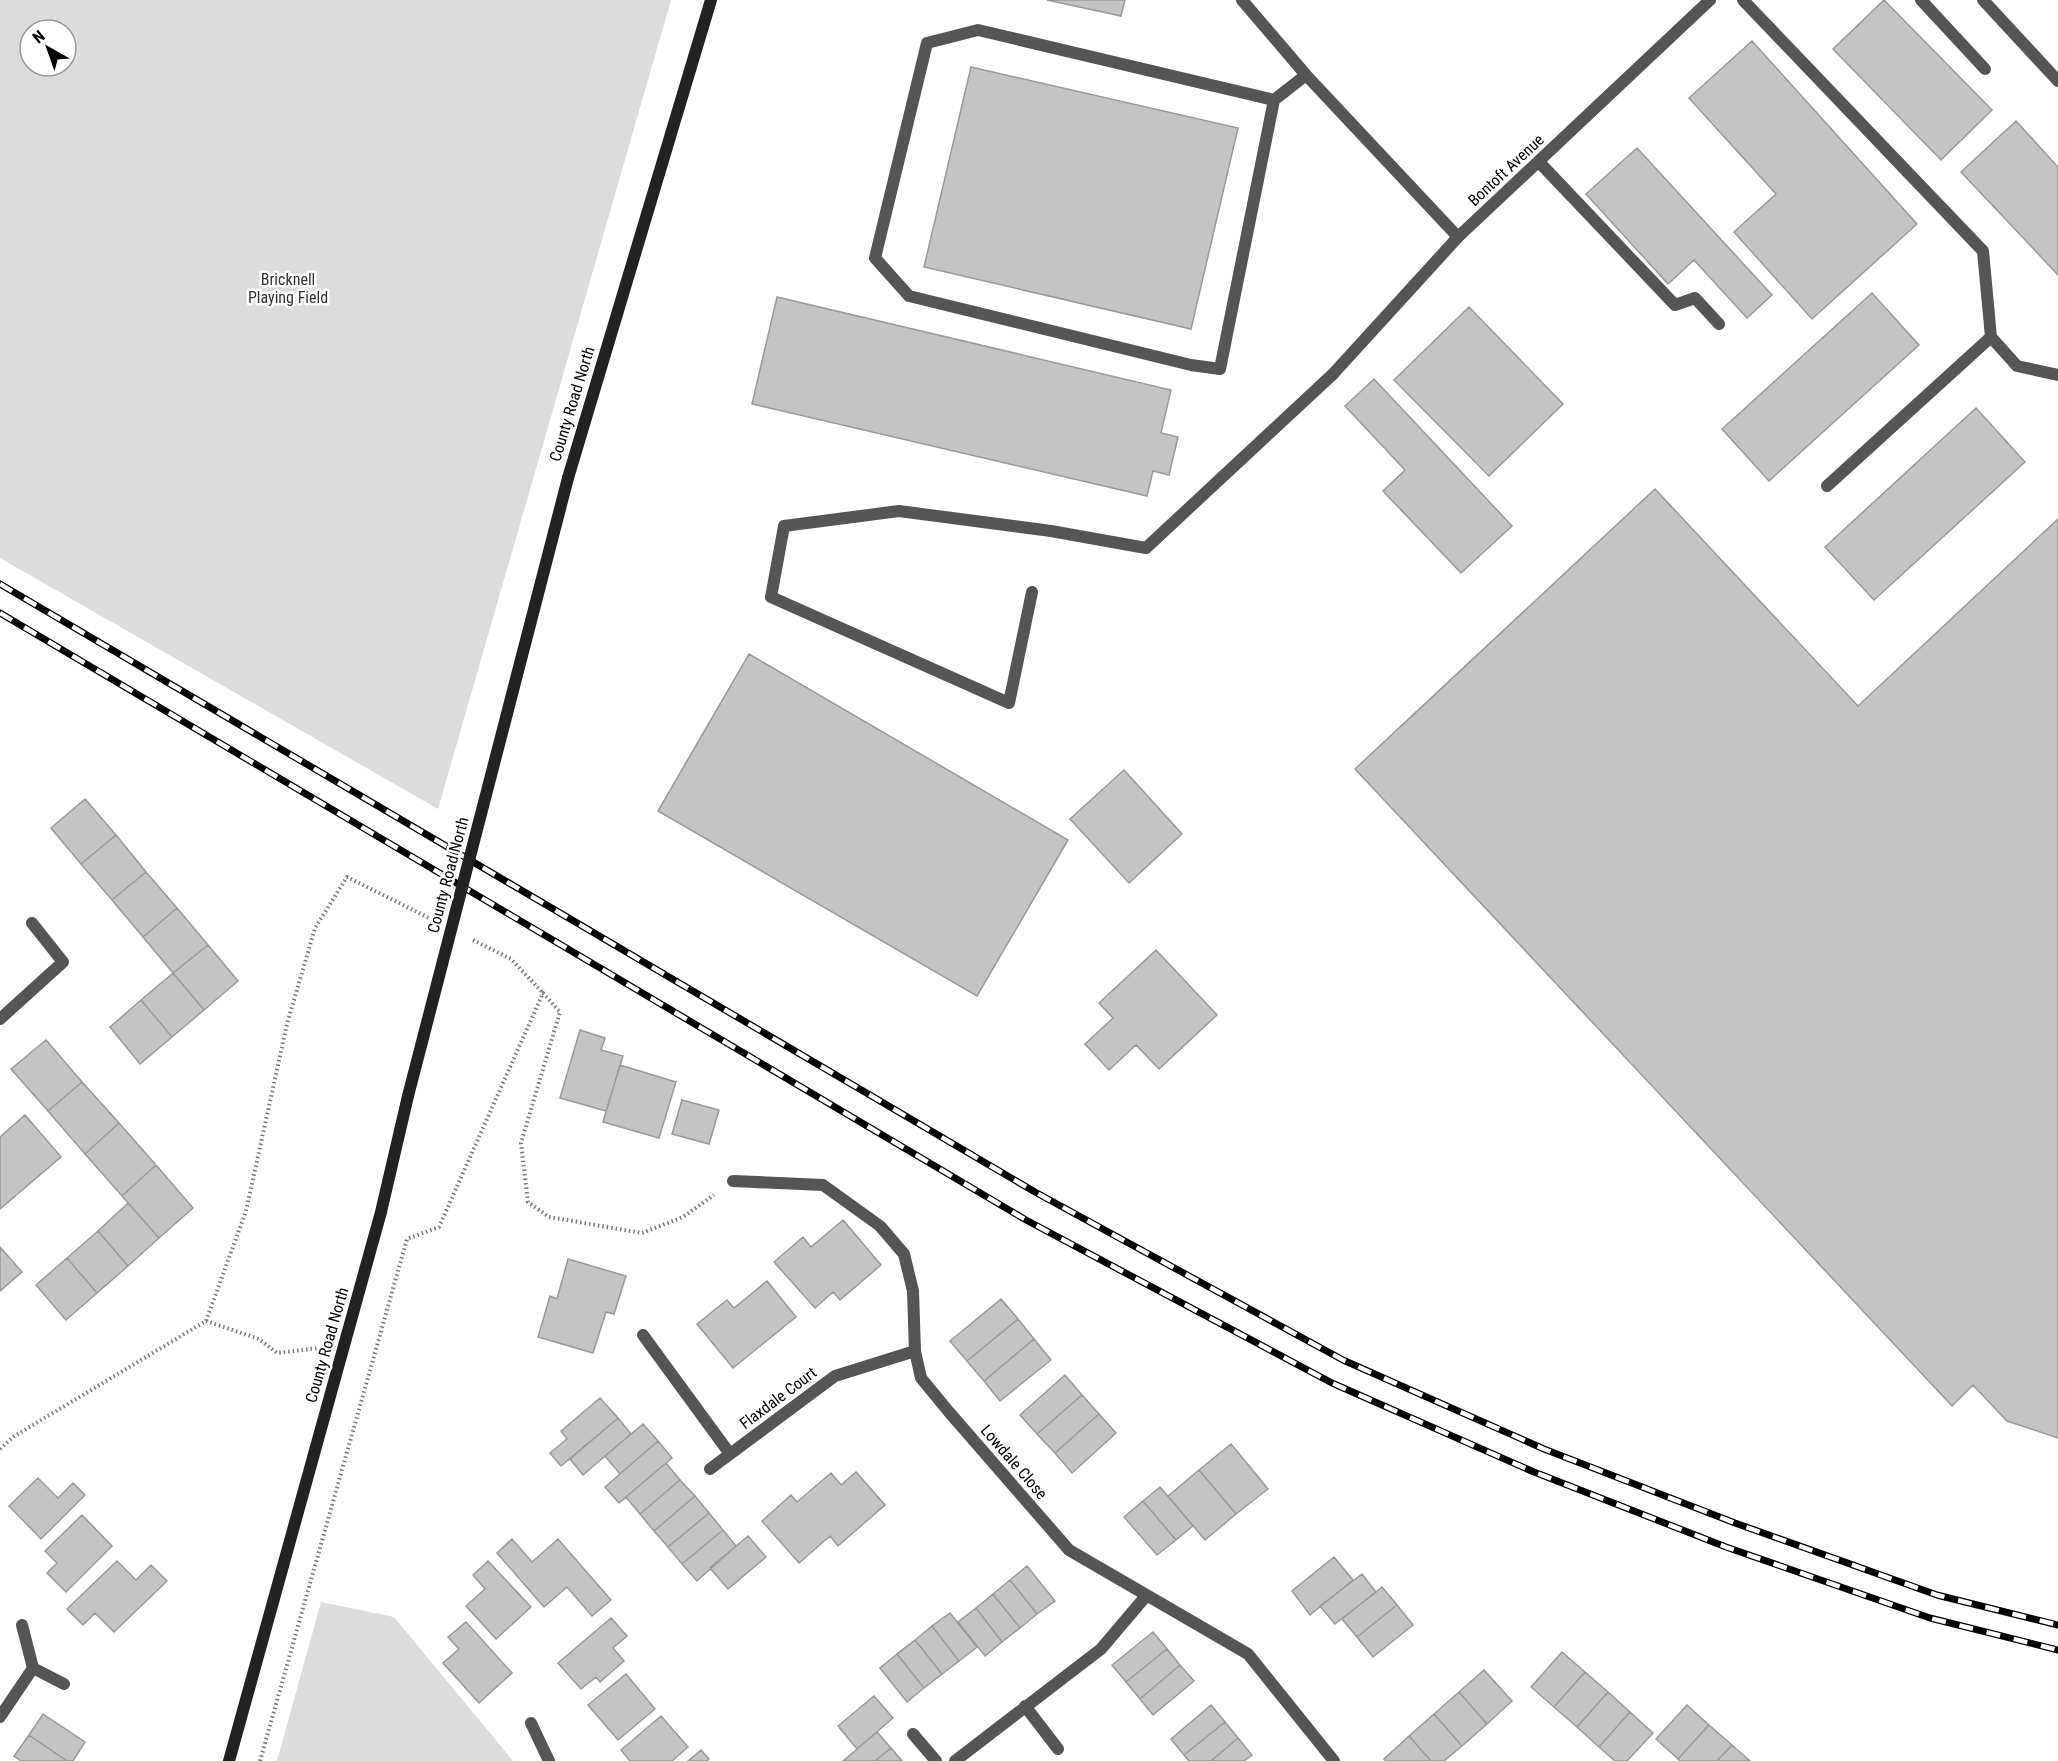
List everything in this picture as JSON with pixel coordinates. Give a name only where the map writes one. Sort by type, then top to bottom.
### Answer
[{"type":"street","name":"County Road North","points":[[229,1761],[381,1212],[408,1096],[568,478],[711,0]]},
{"type":"street","points":[[1242,0],[1306,75],[1458,237]]},
{"type":"street","name":"Bontoft Avenue","points":[[1032,592],[1009,703],[771,597],[784,526],[899,511],[1051,531],[1146,548],[1333,374],[1458,237],[1710,0]]},
{"type":"street","points":[[1743,0],[1983,251],[1991,337],[2017,366],[2058,375]]},
{"type":"street","points":[[1921,0],[1985,69]]},
{"type":"street","points":[[1983,0],[2058,81]]},
{"type":"street","points":[[1274,100],[978,30],[927,43],[875,258],[909,296],[1191,365],[1220,369],[1274,100],[1306,75]]},
{"type":"street","points":[[1539,162],[1675,304],[1695,297],[1719,324]]},
{"type":"street","points":[[1827,486],[1991,337]]},
{"type":"street","points":[[0,1018],[63,962],[32,923]]},
{"type":"street","name":"Lowdale Close","points":[[733,1181],[823,1185],[880,1226],[904,1254],[913,1291],[915,1351],[921,1378],[1069,1550],[1248,1654],[1334,1761]]},
{"type":"street","points":[[643,1335],[730,1454]]},
{"type":"street","name":"Flaxdale Court","points":[[710,1469],[835,1376],[915,1351]]},
{"type":"street","points":[[955,1761],[1101,1649],[1146,1596]]},
{"type":"street","points":[[0,1717],[33,1668],[22,1625]]},
{"type":"street","points":[[33,1668],[64,1684]]},
{"type":"street","points":[[1025,1706],[1058,1749]]},
{"type":"street","points":[[531,1723],[549,1761]]},
{"type":"street","points":[[914,1734],[936,1761]]},
{"type":"path","points":[[0,1449],[14,1437],[206,1321],[246,1211],[286,1024],[315,928],[347,877],[440,923]]},
{"type":"path","points":[[470,938],[511,959],[560,1012],[521,1143],[528,1202],[549,1217],[642,1233],[683,1217],[733,1181]]},
{"type":"path","points":[[260,1761],[407,1239],[439,1227],[543,993]]},
{"type":"path","points":[[206,1321],[259,1339],[277,1353],[344,1345]]},
{"type":"green space","name":"Bricknell Playing Field","points":[[0,0],[671,0],[438,809],[0,558]]},
{"type":"green space","points":[[321,1602],[394,1617],[513,1761],[277,1761]]},
{"type":"building","points":[[1047,0],[1125,0],[1121,16]]},
{"type":"building","points":[[1884,0],[1992,110],[1941,160],[1833,49]]},
{"type":"building","points":[[1752,41],[1917,224],[1812,319],[1734,232],[1776,194],[1689,98]]},
{"type":"building","points":[[971,67],[1238,128],[1191,329],[924,267]]},
{"type":"building","points":[[2016,121],[2058,167],[2058,275],[1961,172]]},
{"type":"building","points":[[1637,148],[1772,295],[1747,318],[1694,260],[1668,284],[1586,194]]},
{"type":"building","points":[[1872,293],[1919,345],[1769,481],[1722,429]]},
{"type":"building","points":[[777,297],[1171,390],[1161,433],[1178,437],[1169,475],[1153,471],[1147,496],[752,404]]},
{"type":"building","points":[[1469,307],[1563,404],[1489,476],[1394,380]]},
{"type":"building","points":[[1374,379],[1512,526],[1461,573],[1383,491],[1405,470],[1345,406]]},
{"type":"building","points":[[1976,408],[2025,462],[1874,600],[1825,547]]},
{"type":"building","points":[[1655,489],[1858,706],[2058,519],[2058,1438],[2007,1421],[1973,1385],[1952,1406],[1355,769]]},
{"type":"building","points":[[749,654],[1068,840],[977,996],[658,811]]},
{"type":"building","points":[[1124,770],[1182,834],[1129,883],[1070,819]]},
{"type":"building","points":[[85,799],[116,835],[81,864],[51,828]]},
{"type":"building","points":[[116,835],[146,872],[112,900],[81,864]]},
{"type":"building","points":[[146,872],[177,908],[143,937],[112,900]]},
{"type":"building","points":[[177,908],[208,945],[173,973],[143,937]]},
{"type":"building","points":[[208,945],[238,981],[204,1010],[173,973]]},
{"type":"building","points":[[1156,950],[1217,1015],[1159,1069],[1136,1045],[1109,1070],[1085,1044],[1113,1018],[1099,1003]]},
{"type":"building","points":[[173,973],[204,1010],[172,1037],[141,1000]]},
{"type":"building","points":[[141,1000],[172,1037],[140,1064],[110,1027]]},
{"type":"building","points":[[580,1030],[605,1038],[601,1050],[623,1056],[606,1111],[560,1098]]},
{"type":"building","points":[[46,1040],[82,1082],[48,1111],[11,1069]]},
{"type":"building","points":[[620,1065],[676,1082],[659,1138],[603,1122]]},
{"type":"building","points":[[82,1082],[119,1123],[85,1154],[48,1111]]},
{"type":"building","points":[[682,1100],[719,1110],[709,1144],[672,1134]]},
{"type":"building","points":[[25,1115],[61,1157],[0,1209],[0,1137]]},
{"type":"building","points":[[119,1123],[156,1165],[122,1196],[85,1154]]},
{"type":"building","points":[[156,1165],[193,1208],[159,1238],[122,1196]]},
{"type":"building","points":[[128,1203],[159,1238],[128,1266],[98,1231]]},
{"type":"building","points":[[843,1220],[881,1265],[840,1300],[833,1292],[815,1308],[774,1262],[803,1237],[811,1247]]},
{"type":"building","points":[[98,1231],[128,1266],[97,1293],[67,1258]]},
{"type":"building","points":[[0,1247],[22,1272],[0,1291]]},
{"type":"building","points":[[67,1258],[97,1293],[66,1320],[36,1285]]},
{"type":"building","points":[[568,1259],[626,1276],[614,1314],[606,1312],[593,1353],[538,1337],[550,1296],[557,1299]]},
{"type":"building","points":[[767,1281],[796,1317],[733,1368],[697,1324],[727,1300],[734,1308]]},
{"type":"building","points":[[1001,1299],[1018,1319],[967,1361],[950,1341]]},
{"type":"building","points":[[1018,1319],[1034,1339],[984,1381],[967,1361]]},
{"type":"building","points":[[1034,1339],[1051,1360],[1000,1401],[984,1381]]},
{"type":"building","points":[[1065,1375],[1082,1395],[1037,1434],[1020,1415]]},
{"type":"building","points":[[1082,1395],[1099,1414],[1055,1453],[1037,1434]]},
{"type":"building","points":[[600,1398],[618,1418],[561,1466],[550,1453],[567,1439],[561,1431]]},
{"type":"building","points":[[1099,1414],[1116,1433],[1072,1473],[1055,1453]]},
{"type":"building","points":[[618,1418],[631,1434],[583,1475],[570,1459]]},
{"type":"building","points":[[643,1424],[658,1441],[620,1474],[605,1456]]},
{"type":"building","points":[[658,1441],[672,1458],[619,1503],[605,1487]]},
{"type":"building","points":[[1231,1444],[1268,1489],[1236,1514],[1199,1470]]},
{"type":"building","points":[[666,1463],[680,1480],[640,1514],[626,1497]]},
{"type":"building","points":[[1199,1470],[1236,1514],[1205,1540],[1168,1496]]},
{"type":"building","points":[[856,1472],[885,1505],[838,1546],[830,1536],[799,1563],[762,1521],[791,1495],[797,1502],[831,1473],[841,1485]]},
{"type":"building","points":[[38,1478],[58,1498],[73,1483],[85,1495],[41,1539],[9,1506]]},
{"type":"building","points":[[680,1480],[695,1496],[654,1531],[640,1514]]},
{"type":"building","points":[[1160,1487],[1193,1526],[1176,1540],[1143,1501]]},
{"type":"building","points":[[695,1496],[709,1513],[668,1547],[654,1531]]},
{"type":"building","points":[[1143,1501],[1176,1540],[1157,1555],[1124,1517]]},
{"type":"building","points":[[709,1513],[723,1530],[682,1564],[668,1547]]},
{"type":"building","points":[[82,1515],[112,1546],[66,1592],[47,1573],[57,1563],[45,1551]]},
{"type":"building","points":[[723,1530],[736,1546],[697,1581],[682,1564]]},
{"type":"building","points":[[748,1536],[766,1557],[728,1589],[710,1568]]},
{"type":"building","points":[[512,1539],[532,1562],[558,1539],[611,1600],[592,1616],[567,1587],[544,1607],[497,1553]]},
{"type":"building","points":[[1334,1557],[1353,1580],[1310,1615],[1292,1591]]},
{"type":"building","points":[[117,1561],[136,1580],[151,1565],[167,1581],[114,1632],[95,1613],[83,1625],[67,1609]]},
{"type":"building","points":[[488,1561],[531,1607],[496,1639],[466,1606],[485,1589],[473,1575]]},
{"type":"building","points":[[1027,1566],[1055,1601],[1037,1614],[1010,1580]]},
{"type":"building","points":[[1362,1574],[1376,1592],[1335,1624],[1320,1606]]},
{"type":"building","points":[[1010,1580],[1037,1614],[1020,1628],[993,1594]]},
{"type":"building","points":[[1382,1587],[1397,1605],[1357,1637],[1342,1619]]},
{"type":"building","points":[[993,1594],[1020,1628],[1002,1642],[976,1608]]},
{"type":"building","points":[[1397,1605],[1413,1625],[1373,1657],[1357,1637]]},
{"type":"building","points":[[976,1608],[1002,1642],[985,1656],[958,1622]]},
{"type":"building","points":[[950,1613],[977,1647],[959,1661],[932,1626]]},
{"type":"building","points":[[611,1618],[627,1636],[613,1648],[624,1661],[600,1682],[596,1677],[581,1689],[558,1663]]},
{"type":"building","points":[[466,1622],[512,1673],[479,1703],[443,1663],[459,1649],[448,1637]]},
{"type":"building","points":[[932,1626],[959,1661],[942,1674],[915,1640]]},
{"type":"building","points":[[1153,1632],[1167,1649],[1126,1682],[1112,1665]]},
{"type":"building","points":[[915,1640],[942,1674],[924,1688],[897,1654]]},
{"type":"building","points":[[1167,1649],[1180,1665],[1140,1699],[1126,1682]]},
{"type":"building","points":[[1562,1652],[1585,1672],[1554,1707],[1531,1687]]},
{"type":"building","points":[[897,1654],[924,1688],[907,1702],[880,1668]]},
{"type":"building","points":[[1180,1665],[1194,1681],[1153,1715],[1140,1699]]},
{"type":"building","points":[[1484,1670],[1512,1701],[1487,1724],[1459,1692]]},
{"type":"building","points":[[1585,1672],[1608,1692],[1577,1727],[1554,1707]]},
{"type":"building","points":[[626,1674],[655,1709],[618,1740],[588,1705]]},
{"type":"building","points":[[1459,1692],[1487,1724],[1462,1746],[1434,1714]]},
{"type":"building","points":[[1608,1692],[1630,1712],[1599,1747],[1577,1727]]},
{"type":"building","points":[[874,1696],[893,1718],[857,1749],[838,1726]]},
{"type":"building","points":[[1211,1705],[1225,1722],[1184,1755],[1171,1739]]},
{"type":"building","points":[[1687,1705],[1709,1725],[1678,1759],[1656,1739]]},
{"type":"building","points":[[1630,1712],[1653,1733],[1627,1761],[1615,1761],[1599,1747]]},
{"type":"building","points":[[43,1714],[85,1742],[73,1761],[67,1761],[29,1735]]},
{"type":"building","points":[[1434,1714],[1462,1746],[1444,1761],[1431,1761],[1409,1736]]},
{"type":"building","points":[[661,1716],[688,1747],[672,1761],[630,1761],[621,1750]]},
{"type":"building","points":[[1225,1722],[1238,1738],[1211,1761],[1189,1761],[1184,1755]]},
{"type":"building","points":[[1709,1725],[1732,1745],[1717,1761],[1680,1761],[1678,1759]]},
{"type":"building","points":[[877,1732],[891,1748],[875,1761],[843,1761]]},
{"type":"building","points":[[29,1735],[67,1761],[21,1761],[14,1756]]},
{"type":"building","points":[[1409,1736],[1431,1761],[1386,1761],[1384,1759]]},
{"type":"building","points":[[1238,1738],[1252,1755],[1244,1761],[1211,1761]]},
{"type":"building","points":[[1732,1745],[1750,1761],[1717,1761]]},
{"type":"building","points":[[891,1748],[902,1761],[875,1761]]},
{"type":"building","points":[[701,1750],[709,1759],[707,1761],[688,1761]]},
{"type":"railway","points":[[0,584],[1035,1192],[1343,1360],[1544,1449],[1735,1523],[1937,1595],[2058,1625]]},
{"type":"railway","points":[[0,613],[1026,1220],[1332,1383],[1534,1472],[1726,1547],[1930,1618],[2058,1650]]}]
